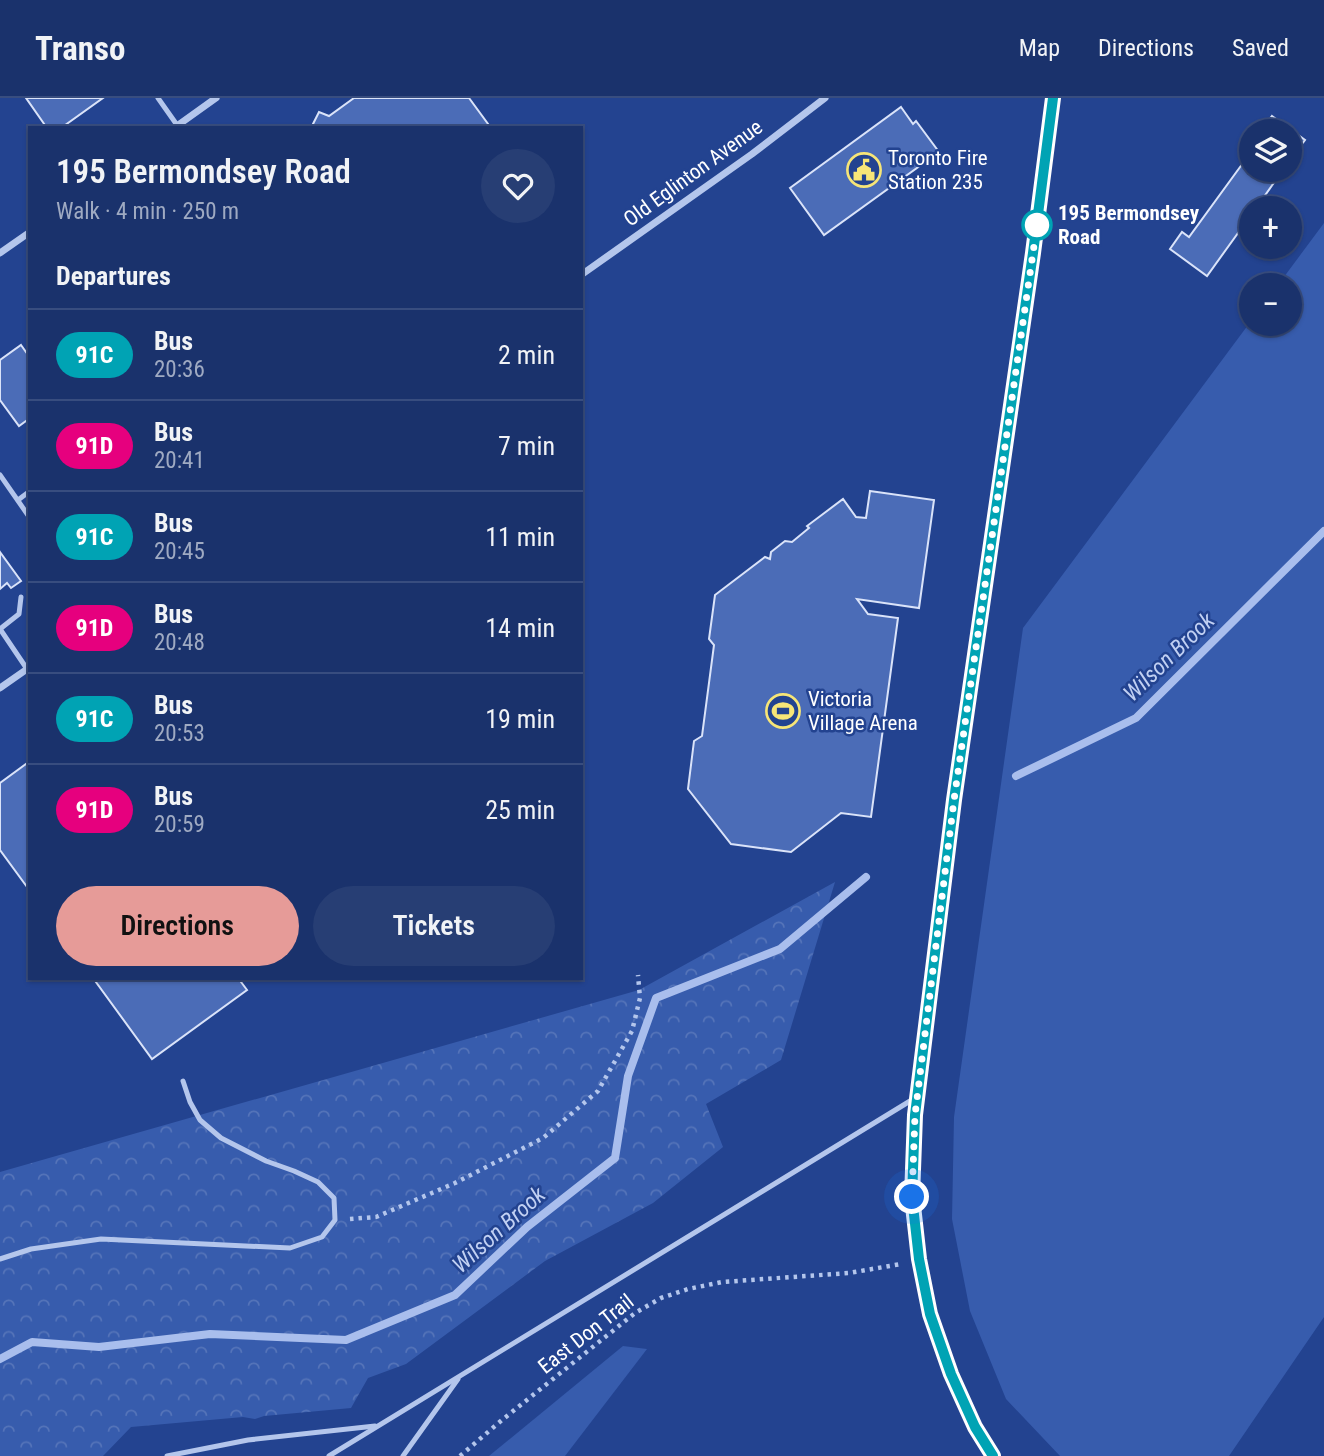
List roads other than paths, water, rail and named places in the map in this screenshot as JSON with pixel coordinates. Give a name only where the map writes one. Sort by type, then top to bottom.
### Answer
[{"type":"street","points":[[177,126],[216,98]]},
{"type":"street","name":"Old Eglinton Avenue","points":[[583,274],[745,159],[825,98]]},
{"type":"street","points":[[993,1456],[975,1427],[951,1374],[930,1314],[919,1259],[912,1197],[917,1097],[954,800],[1053,98]]},
{"type":"street","points":[[0,253],[28,233]]},
{"type":"street","points":[[0,688],[28,669]]},
{"type":"lane","points":[[158,98],[175,126]]},
{"type":"lane","points":[[0,475],[28,515]]},
{"type":"lane","points":[[18,500],[28,492]]},
{"type":"lane","points":[[21,597],[19,614],[0,629],[28,667]]},
{"type":"lane","points":[[0,1259],[31,1249],[100,1240],[289,1248],[322,1237],[335,1220],[334,1198],[318,1182],[266,1161],[221,1138],[200,1120],[183,1082]]},
{"type":"lane","points":[[329,1456],[917,1097]]},
{"type":"lane","points":[[402,1456],[460,1376]]},
{"type":"lane","points":[[166,1456],[248,1440],[378,1426]]},
{"type":"waterway","name":"Wilson Brook","points":[[1016,776],[1136,718],[1324,531]]},
{"type":"waterway","name":"Wilson Brook","points":[[0,1359],[32,1342],[99,1347],[210,1334],[346,1340],[455,1295],[527,1227],[615,1158],[628,1076],[656,998],[780,949],[866,877]]},
{"type":"place","name":"Toronto Fire Station 235","points":[[864,170]]},
{"type":"place","name":"195 Bermondsey Road","points":[[1037,225]]},
{"type":"place","name":"Victoria Village Arena","points":[[783,711]]}]
